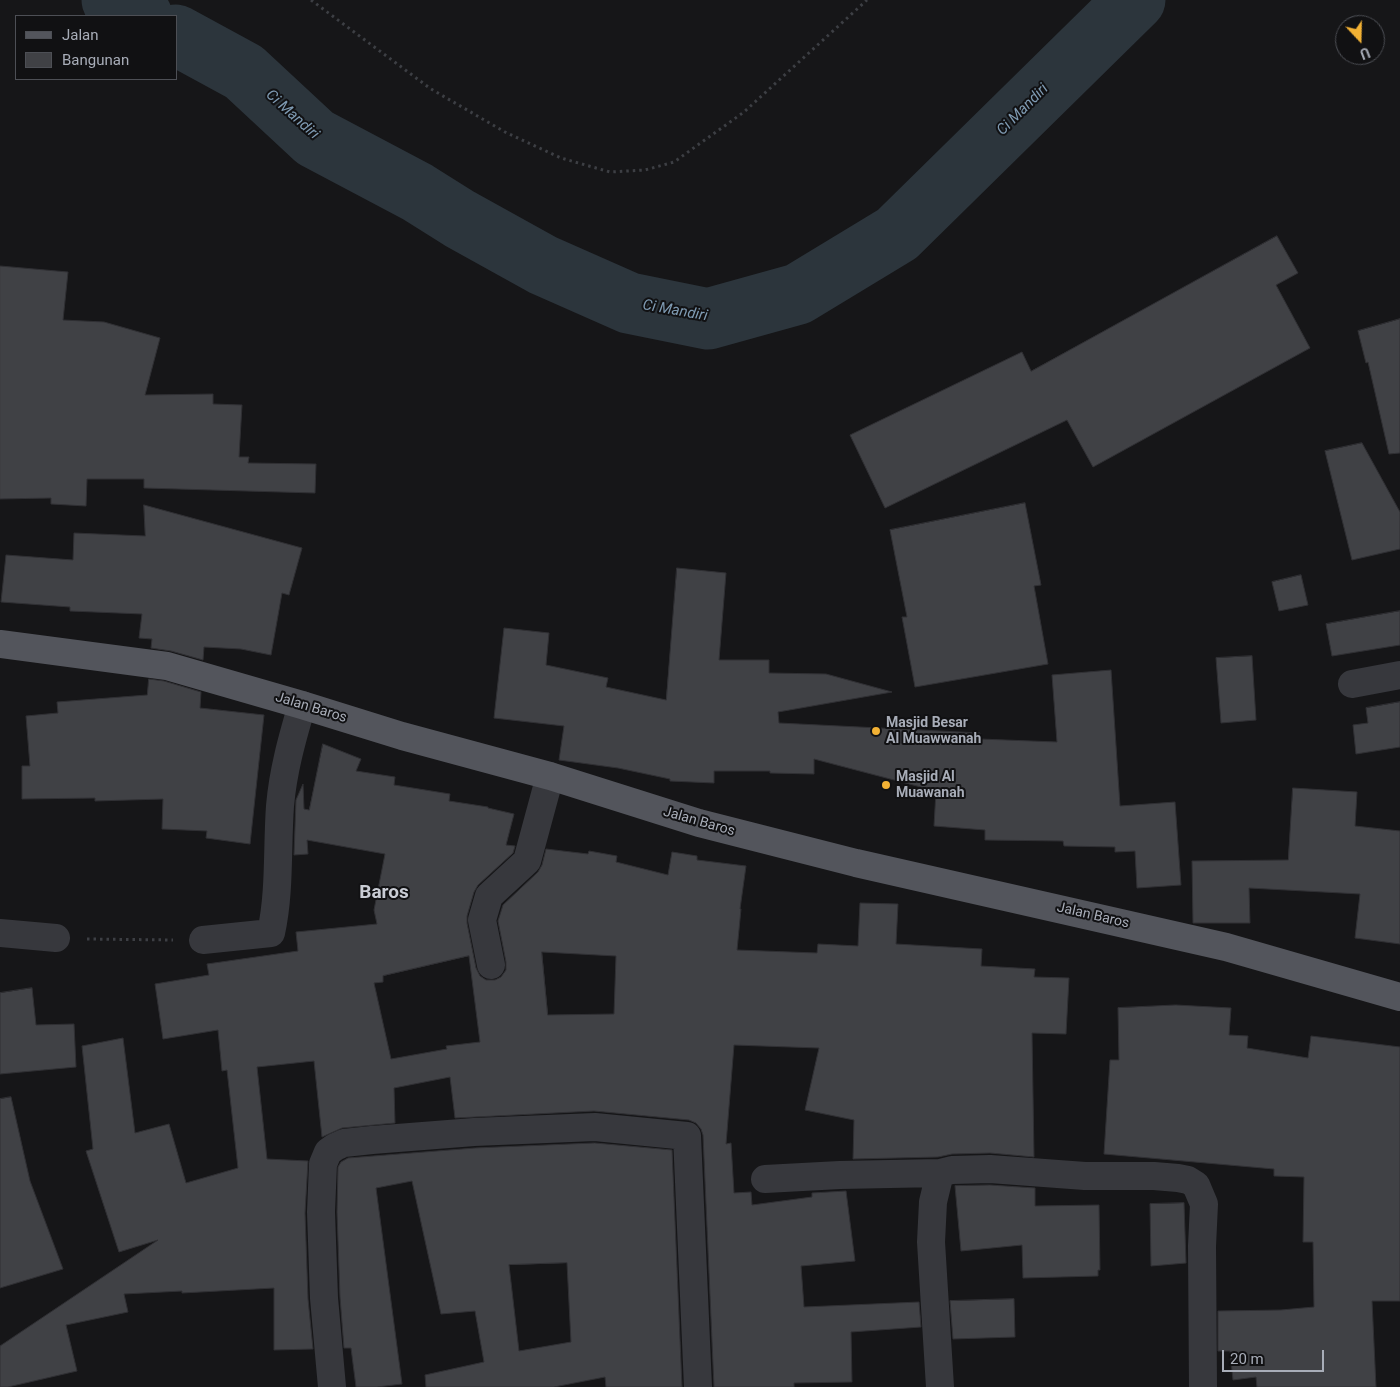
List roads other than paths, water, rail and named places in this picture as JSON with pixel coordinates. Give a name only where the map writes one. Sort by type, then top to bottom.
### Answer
[{"type":"main road","name":"Jalan Baros","points":[[0,644],[167,666],[302,704],[402,736],[550,776],[699,823],[856,863],[1226,946],[1400,997]]},
{"type":"street","points":[[1352,684],[1400,675]]},
{"type":"street","points":[[203,940],[270,933],[275,915],[280,804],[287,754],[302,704]]},
{"type":"street","points":[[491,965],[482,920],[489,896],[527,861],[550,776]]},
{"type":"street","points":[[0,933],[56,938]]},
{"type":"street","points":[[332,1387],[324,1298],[321,1212],[323,1164],[328,1152],[344,1143],[372,1140],[474,1132],[596,1126],[687,1136],[698,1387]]},
{"type":"street","points":[[765,1179],[840,1175],[940,1174],[952,1170],[990,1169],[1085,1176],[1154,1176],[1188,1180],[1196,1184],[1204,1204],[1202,1246],[1203,1387]]},
{"type":"street","points":[[940,1174],[933,1202],[932,1242],[940,1387]]},
{"type":"waterway","name":"Ci Mandiri","points":[[112,0],[140,15]]},
{"type":"waterway","name":"Ci Mandiri","points":[[178,36],[244,72],[315,138],[417,192],[460,219],[543,265],[629,303],[708,319],[798,294],[897,234],[1135,0]]},
{"type":"place","name":"Masjid Besar Al Muawwanah","points":[[876,731]]},
{"type":"place","name":"Masjid Al Muawanah","points":[[886,785]]},
{"type":"district","name":"Baros","points":[[384,893]]}]
